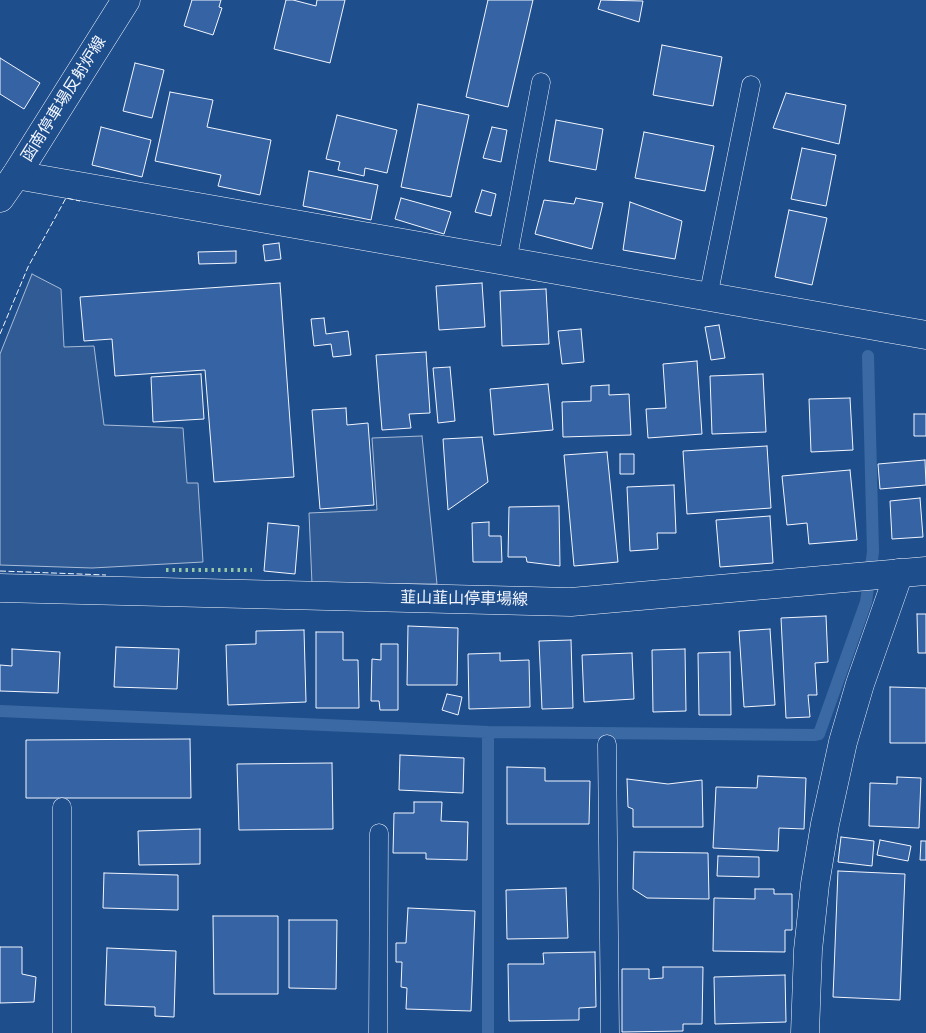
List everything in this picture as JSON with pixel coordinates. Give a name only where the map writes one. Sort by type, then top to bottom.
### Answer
[{"type":"street","name":"函南停車場反射炉線","points":[[0,198],[126,0]]},
{"type":"street","points":[[16,175],[926,336]]},
{"type":"street","name":"韮山韮山停車場線","points":[[0,588],[571,602],[926,571]]},
{"type":"street","points":[[805,1033],[808,950],[825,824],[843,742],[860,684],[899,573]]},
{"type":"lane","points":[[507,262],[541,82]]},
{"type":"lane","points":[[708,297],[750,86]]},
{"type":"lane","points":[[607,744],[610,1033]]},
{"type":"lane","points":[[62,807],[62,1033]]},
{"type":"lane","points":[[378,1033],[380,832]]},
{"type":"shaded area","points":[[32,274],[61,289],[64,347],[94,346],[104,425],[183,428],[187,483],[198,483],[203,562],[92,568],[0,565],[0,354]]},
{"type":"shaded area","points":[[422,436],[437,584],[312,584],[309,513],[377,510],[372,438]]},
{"type":"building","points":[[192,0],[221,0],[219,7],[222,8],[213,35],[184,26]]},
{"type":"building","points":[[286,0],[316,6],[317,0],[345,0],[330,63],[274,49]]},
{"type":"building","points":[[488,0],[533,0],[508,107],[466,97]]},
{"type":"building","points":[[601,0],[643,1],[639,22],[598,9]]},
{"type":"building","points":[[662,45],[722,57],[713,106],[653,95]]},
{"type":"building","points":[[0,58],[40,83],[24,109],[0,94]]},
{"type":"building","points":[[135,63],[164,70],[152,118],[123,111]]},
{"type":"building","points":[[170,92],[213,100],[207,127],[271,140],[260,195],[218,186],[221,175],[155,161]]},
{"type":"building","points":[[786,93],[846,105],[839,144],[773,128]]},
{"type":"building","points":[[418,104],[469,115],[451,197],[401,187]]},
{"type":"building","points":[[337,115],[397,130],[387,173],[365,168],[364,176],[338,170],[340,162],[326,159]]},
{"type":"building","points":[[556,120],[603,129],[596,170],[549,161]]},
{"type":"building","points":[[101,127],[151,140],[142,177],[92,165]]},
{"type":"building","points":[[492,127],[507,130],[501,162],[483,158]]},
{"type":"building","points":[[644,132],[714,146],[705,191],[635,178]]},
{"type":"building","points":[[802,148],[836,155],[826,206],[791,199]]},
{"type":"building","points":[[309,171],[378,185],[371,220],[303,206]]},
{"type":"building","points":[[482,190],[496,194],[491,216],[475,212]]},
{"type":"building","points":[[401,198],[451,212],[444,234],[395,219]]},
{"type":"building","points":[[576,198],[603,203],[592,249],[535,234],[544,200],[574,204]]},
{"type":"building","points":[[630,202],[682,221],[675,259],[623,250]]},
{"type":"building","points":[[789,210],[827,218],[812,285],[775,277]]},
{"type":"building","points":[[279,243],[281,259],[265,261],[263,245]]},
{"type":"building","points":[[236,251],[236,263],[199,264],[198,252]]},
{"type":"building","points":[[280,283],[294,477],[214,482],[205,370],[115,376],[112,339],[84,341],[80,297]]},
{"type":"building","points":[[482,283],[485,327],[439,330],[436,286]]},
{"type":"building","points":[[546,289],[549,344],[502,346],[500,291]]},
{"type":"building","points":[[324,318],[326,334],[348,331],[351,355],[333,357],[331,344],[314,346],[311,319]]},
{"type":"building","points":[[719,325],[725,358],[711,360],[705,327]]},
{"type":"building","points":[[581,329],[584,362],[562,364],[558,331]]},
{"type":"building","points":[[426,352],[430,413],[409,414],[411,428],[382,430],[376,355]]},
{"type":"building","points":[[697,361],[702,434],[648,438],[646,409],[666,408],[663,364]]},
{"type":"building","points":[[450,367],[455,421],[438,423],[433,368]]},
{"type":"building","points":[[201,374],[204,419],[153,422],[151,377]]},
{"type":"building","points":[[763,374],[766,432],[712,434],[710,376]]},
{"type":"building","points":[[548,384],[553,430],[494,435],[490,389]]},
{"type":"building","points":[[609,385],[609,395],[629,394],[631,435],[563,437],[562,402],[591,401],[591,386]]},
{"type":"building","points":[[850,398],[853,450],[811,452],[809,399]]},
{"type":"building","points":[[346,408],[347,425],[368,423],[374,505],[320,509],[312,410]]},
{"type":"building","points":[[914,414],[926,414],[926,436],[914,436]]},
{"type":"building","points":[[482,437],[488,482],[448,510],[443,439]]},
{"type":"building","points":[[767,446],[771,508],[687,514],[683,451]]},
{"type":"building","points":[[607,452],[618,562],[574,566],[564,455]]},
{"type":"building","points":[[620,454],[634,454],[634,474],[620,474]]},
{"type":"building","points":[[925,460],[926,485],[880,489],[878,464]]},
{"type":"building","points":[[850,470],[857,540],[809,544],[807,523],[787,525],[782,476]]},
{"type":"building","points":[[674,485],[676,533],[657,533],[658,549],[630,551],[627,487]]},
{"type":"building","points":[[920,498],[923,537],[892,539],[890,501]]},
{"type":"building","points":[[559,506],[560,566],[527,562],[526,557],[508,557],[509,507]]},
{"type":"building","points":[[770,516],[773,563],[720,567],[716,520]]},
{"type":"building","points":[[489,522],[489,536],[501,536],[502,562],[473,562],[472,523]]},
{"type":"building","points":[[268,523],[299,526],[295,574],[264,571]]},
{"type":"building","points":[[917,614],[926,614],[926,653],[918,653]]},
{"type":"building","points":[[826,616],[828,662],[815,663],[817,695],[808,695],[810,717],[786,718],[781,618]]},
{"type":"building","points":[[408,626],[458,628],[457,685],[407,685]]},
{"type":"building","points":[[770,629],[775,705],[744,707],[739,631]]},
{"type":"building","points":[[304,630],[306,702],[228,705],[226,645],[256,644],[256,631]]},
{"type":"building","points":[[316,632],[343,632],[343,660],[358,660],[359,708],[316,708]]},
{"type":"building","points":[[571,640],[573,708],[542,709],[539,641]]},
{"type":"building","points":[[381,644],[398,644],[398,710],[380,710],[379,701],[371,701],[372,659],[381,660]]},
{"type":"building","points":[[116,647],[179,649],[177,689],[114,687]]},
{"type":"building","points":[[12,649],[60,652],[58,693],[0,691],[0,665],[12,666]]},
{"type":"building","points":[[685,649],[686,711],[653,712],[652,650]]},
{"type":"building","points":[[730,652],[731,715],[699,715],[698,653]]},
{"type":"building","points":[[500,653],[500,661],[529,660],[530,707],[469,709],[468,654]]},
{"type":"building","points":[[632,653],[634,699],[584,702],[582,655]]},
{"type":"building","points":[[890,687],[926,688],[926,743],[890,743]]},
{"type":"building","points":[[447,694],[462,697],[458,715],[442,710]]},
{"type":"building","points":[[190,739],[191,798],[26,798],[26,740]]},
{"type":"building","points":[[400,755],[464,758],[463,793],[399,790]]},
{"type":"building","points":[[332,763],[333,829],[239,830],[237,764]]},
{"type":"building","points":[[507,767],[545,768],[545,781],[590,781],[589,824],[507,824]]},
{"type":"building","points":[[758,776],[806,778],[804,829],[779,828],[778,851],[713,848],[716,787],[757,788]]},
{"type":"building","points":[[897,777],[921,778],[919,828],[869,826],[870,783],[897,784]]},
{"type":"building","points":[[627,779],[668,784],[702,780],[703,827],[633,827],[633,809],[628,807]]},
{"type":"building","points":[[414,802],[442,802],[441,821],[468,822],[467,860],[426,859],[426,853],[393,853],[394,813],[414,813]]},
{"type":"building","points":[[200,829],[200,864],[139,865],[138,831]]},
{"type":"building","points":[[841,837],[874,841],[872,866],[838,862]]},
{"type":"building","points":[[880,840],[911,846],[908,861],[877,855]]},
{"type":"building","points":[[921,841],[926,841],[926,860],[920,860]]},
{"type":"building","points":[[634,852],[708,853],[709,899],[647,898],[633,889]]},
{"type":"building","points":[[718,856],[759,857],[759,877],[717,876]]},
{"type":"building","points":[[838,871],[905,874],[900,1000],[833,997]]},
{"type":"building","points":[[104,873],[178,875],[178,910],[103,908]]},
{"type":"building","points":[[566,888],[568,938],[507,939],[506,890]]},
{"type":"building","points":[[755,889],[774,889],[774,894],[792,894],[792,930],[785,930],[785,952],[713,951],[714,898],[755,899]]},
{"type":"building","points":[[408,908],[475,911],[471,1011],[406,1009],[407,988],[401,987],[402,962],[396,962],[396,943],[406,943]]},
{"type":"building","points":[[213,916],[278,916],[278,994],[214,994]]},
{"type":"building","points":[[289,920],[337,920],[336,989],[289,988]]},
{"type":"building","points":[[0,947],[22,947],[22,974],[36,977],[34,1002],[0,1003]]},
{"type":"building","points":[[107,948],[176,951],[174,1017],[155,1016],[155,1007],[105,1005]]},
{"type":"building","points":[[595,952],[596,1007],[579,1008],[579,1020],[509,1021],[508,964],[544,964],[543,953]]},
{"type":"building","points":[[663,967],[703,967],[702,1024],[683,1024],[683,1031],[622,1032],[622,969],[649,969],[649,979],[663,978]]},
{"type":"building","points":[[785,975],[786,1022],[715,1024],[714,977]]},
{"type":"waterway","points":[[0,711],[488,732],[819,734],[866,602],[873,552],[868,356]]},
{"type":"waterway","points":[[488,732],[488,1033]]},
{"type":"hedge","points":[[166,570],[252,570]]},
{"type":"fence","points":[[0,334],[28,267],[66,198],[80,201]]},
{"type":"fence","points":[[0,571],[106,575]]}]
